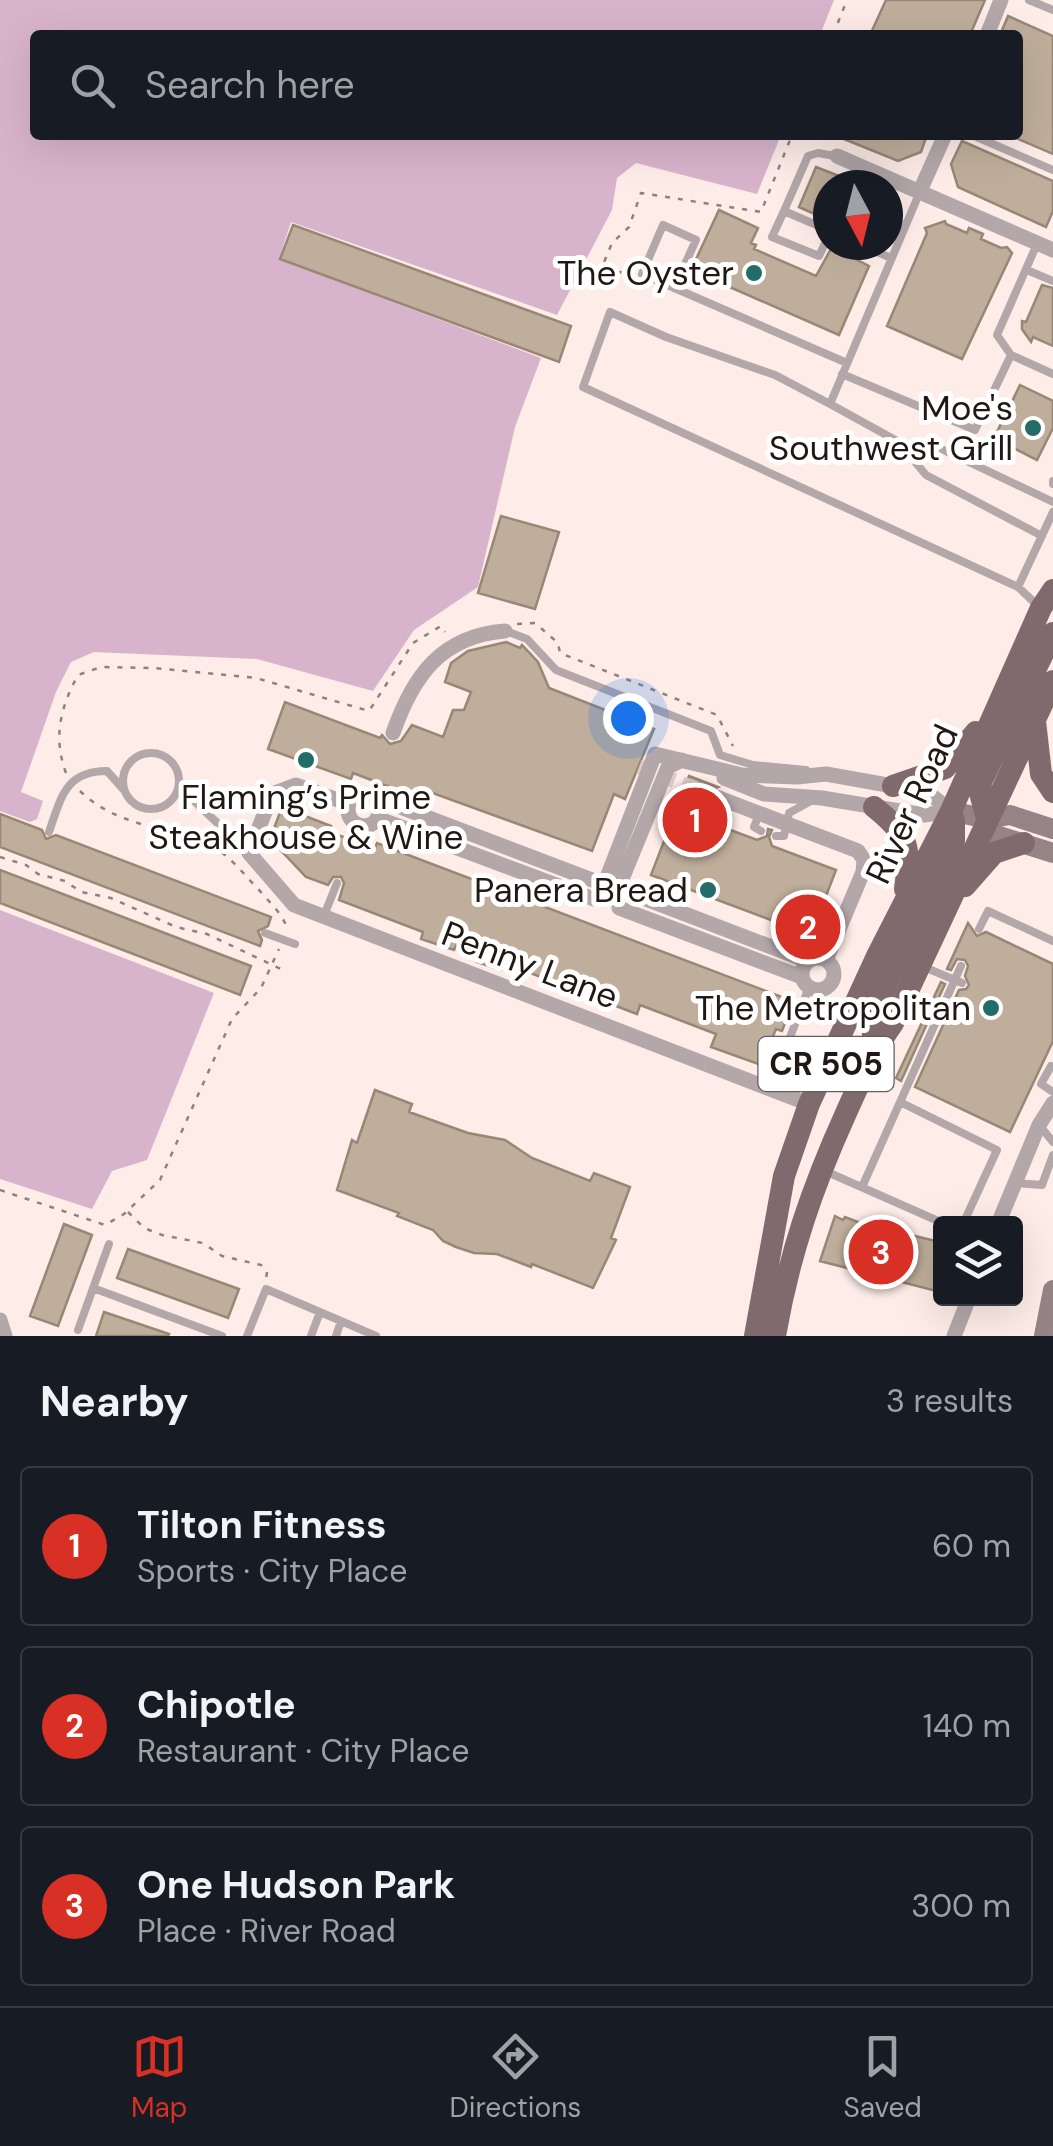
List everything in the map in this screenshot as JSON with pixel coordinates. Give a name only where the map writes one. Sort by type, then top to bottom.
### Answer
[{"type":"main road","name":"River Road","points":[[755,1336],[784,1176],[809,1104],[1047,599]]},
{"type":"main road","points":[[1053,632],[981,782],[980,793],[996,835],[1053,853]]},
{"type":"main road","name":"CR 505","points":[[775,1336],[786,1271],[820,1169],[1053,681]]},
{"type":"main road","points":[[893,786],[946,768],[998,700]]},
{"type":"main road","points":[[1035,718],[1040,774],[1053,792]]},
{"type":"main road","points":[[874,807],[905,838],[909,855],[903,906]]},
{"type":"main road","points":[[950,811],[987,819],[1010,814],[1053,829]]},
{"type":"main road","points":[[874,1050],[872,1023],[877,1005],[954,841],[950,811]]},
{"type":"main road","points":[[939,921],[978,867],[994,853],[1024,843]]},
{"type":"main road","points":[[1044,1336],[1053,1290]]},
{"type":"street","points":[[989,30],[1001,0]]},
{"type":"street","points":[[920,193],[943,140]]},
{"type":"street","points":[[837,156],[1053,250]]},
{"type":"street","points":[[393,733],[426,667],[442,652],[473,636],[505,628]]},
{"type":"street","points":[[619,908],[613,884],[655,754],[710,770],[764,794],[822,798],[924,815],[950,811]]},
{"type":"street","points":[[710,770],[760,776],[826,774],[931,795],[950,811]]},
{"type":"street","points":[[249,853],[272,794],[283,787],[296,785],[349,804]]},
{"type":"street","points":[[376,800],[377,818],[369,824],[359,825],[348,814],[349,804],[359,795],[368,795],[613,884],[808,961],[826,960],[833,970],[831,982],[821,989],[619,908],[607,911],[594,899],[377,818]]},
{"type":"street","points":[[719,798],[858,851],[864,860],[863,872],[826,960]]},
{"type":"street","name":"Penny Lane","points":[[249,853],[294,905],[323,918],[809,1104]]},
{"type":"street","points":[[594,899],[613,884]]},
{"type":"street","points":[[806,982],[808,961]]},
{"type":"street","points":[[1001,1216],[1039,1126],[1053,1104]]},
{"type":"street","points":[[954,1336],[966,1306]]},
{"type":"street","points":[[0,1320],[5,1336]]},
{"type":"lane","points":[[1030,0],[1053,10]]},
{"type":"lane","points":[[984,140],[1053,170]]},
{"type":"lane","points":[[813,254],[772,237],[808,156],[837,156]]},
{"type":"lane","points":[[903,231],[920,193]]},
{"type":"lane","points":[[784,211],[813,226]]},
{"type":"lane","points":[[674,288],[696,240],[663,226],[642,274],[674,288],[847,362]]},
{"type":"lane","points":[[1037,244],[997,336],[1011,355],[1053,374]]},
{"type":"lane","points":[[830,404],[890,260]]},
{"type":"lane","points":[[1027,270],[1053,281]]},
{"type":"lane","points":[[919,453],[775,375],[666,337],[610,312],[583,386],[1047,599]]},
{"type":"lane","points":[[842,374],[975,430],[1011,355]]},
{"type":"lane","points":[[1042,536],[926,474],[916,462],[919,453],[924,446],[933,445],[1053,502]]},
{"type":"lane","points":[[1018,587],[1053,512]]},
{"type":"lane","points":[[505,628],[527,638],[556,670],[710,730],[720,755],[754,765],[826,774],[822,798],[800,804],[789,812],[784,836],[776,836]]},
{"type":"lane","points":[[48,832],[62,794],[71,782],[88,771],[107,770],[153,752],[171,760],[180,779],[178,791],[172,802],[150,810],[139,807],[107,770]]},
{"type":"lane","points":[[124,790],[123,779],[133,759]]},
{"type":"lane","points":[[178,791],[191,798],[249,853]]},
{"type":"lane","points":[[760,812],[754,827],[761,831]]},
{"type":"lane","points":[[323,918],[336,883]]},
{"type":"lane","points":[[978,929],[988,910],[1053,940]]},
{"type":"lane","points":[[265,932],[296,944]]},
{"type":"lane","points":[[920,965],[958,982]]},
{"type":"lane","points":[[862,1187],[958,982],[960,966]]},
{"type":"lane","points":[[771,1088],[806,982]]},
{"type":"lane","points":[[1051,1066],[1040,1084],[1053,1092]]},
{"type":"lane","points":[[900,1102],[997,1150],[967,1216]]},
{"type":"lane","points":[[1039,1126],[1053,1142]]},
{"type":"lane","points":[[1015,1183],[1042,1185],[1053,1155]]},
{"type":"lane","points":[[820,1169],[933,1219]]},
{"type":"lane","points":[[78,1330],[109,1244]]},
{"type":"lane","points":[[93,1288],[222,1336]]},
{"type":"lane","points":[[247,1336],[266,1288],[376,1336]]},
{"type":"lane","points":[[311,1336],[320,1312]]},
{"type":"lane","points":[[336,1336],[341,1321]]},
{"type":"path","points":[[835,30],[847,0]]},
{"type":"path","points":[[642,274],[630,277],[602,267],[612,243],[629,227],[641,194],[761,212],[790,140]]},
{"type":"path","points":[[505,628],[535,623],[558,643],[560,653],[716,715],[738,753]]},
{"type":"path","points":[[0,1190],[105,1225],[127,1211],[160,1180],[232,1019],[261,988],[288,926],[237,866],[216,849],[142,827],[93,804],[71,782],[59,755],[58,740],[62,708],[78,676],[102,666],[256,678],[368,711],[413,643],[441,626],[449,639]]},
{"type":"path","points":[[0,857],[26,865],[38,874],[65,880],[81,892],[112,898],[176,927],[207,934],[285,971]]},
{"type":"path","points":[[127,1211],[144,1228],[203,1243],[222,1256],[261,1265],[267,1272],[266,1288]]},
{"type":"shaded area","points":[[0,0],[834,0],[822,30],[30,30],[30,140],[779,140],[757,194],[636,163],[617,178],[612,210],[557,315],[291,222],[279,259],[541,358],[515,427],[478,587],[414,630],[373,691],[257,659],[94,652],[71,662],[56,692],[21,792],[43,801],[37,819],[30,822],[0,811]]},
{"type":"shaded area","points":[[0,910],[214,993],[147,1160],[112,1171],[92,1209],[0,1179]]},
{"type":"building","points":[[886,0],[985,0],[972,30],[872,30]]},
{"type":"building","points":[[1008,16],[1053,36],[1053,154],[1020,140],[1023,30],[1002,30]]},
{"type":"building","points":[[846,140],[925,140],[921,152],[898,161]]},
{"type":"building","points":[[962,141],[1053,181],[1053,211],[1046,227],[958,187],[951,164]]},
{"type":"building","points":[[813,174],[813,213],[799,207]]},
{"type":"building","name":"The Oyster","points":[[719,210],[758,228],[751,243],[756,245],[754,249],[816,276],[825,260],[857,260],[869,266],[839,335],[691,270]]},
{"type":"building","points":[[945,221],[967,233],[969,228],[983,234],[981,239],[1007,247],[1012,253],[962,359],[887,326],[927,233],[925,228]]},
{"type":"building","points":[[293,225],[571,326],[559,362],[280,259]]},
{"type":"building","points":[[1042,285],[1053,288],[1053,346],[1033,337],[1031,342],[1022,329],[1022,321],[1026,322]]},
{"type":"building","points":[[1020,385],[1053,401],[1053,428],[1037,460],[994,438]]},
{"type":"building","points":[[501,516],[559,532],[535,609],[478,593]]},
{"type":"building","points":[[506,642],[520,648],[522,645],[538,662],[549,688],[654,729],[625,799],[614,794],[592,851],[419,788],[416,797],[353,773],[351,779],[268,749],[285,702],[380,738],[382,735],[390,744],[401,741],[412,725],[443,737],[453,710],[464,710],[471,692],[445,682],[451,663],[468,651]]},
{"type":"building","points":[[689,776],[718,787],[711,790],[708,799],[711,806],[722,811],[717,825],[757,840],[767,836],[768,829],[772,830],[772,846],[836,870],[811,935],[651,875]]},
{"type":"building","points":[[282,807],[331,826],[329,832],[375,848],[377,843],[787,999],[781,1015],[787,1018],[782,1031],[776,1029],[761,1065],[711,1047],[716,1034],[640,1005],[637,1014],[504,963],[501,970],[477,962],[480,953],[457,944],[454,950],[421,939],[423,932],[339,900],[344,883],[341,877],[333,877],[328,885],[306,877],[270,839]]},
{"type":"building","points":[[0,814],[42,830],[46,839],[56,835],[271,917],[268,926],[258,931],[260,946],[0,847]]},
{"type":"building","points":[[0,870],[251,966],[240,995],[0,903]]},
{"type":"building","name":"The Metropolitan","points":[[968,923],[977,936],[986,932],[1053,964],[1053,1041],[1010,1132],[915,1087],[959,990],[969,985],[965,960],[957,959],[951,970],[947,969]]},
{"type":"building","points":[[941,982],[945,984],[901,1081],[896,1078]]},
{"type":"building","points":[[375,1090],[412,1104],[409,1112],[468,1133],[505,1140],[532,1158],[590,1181],[594,1173],[630,1187],[611,1238],[616,1240],[593,1288],[532,1264],[531,1267],[497,1254],[456,1247],[433,1230],[397,1216],[399,1213],[337,1190],[352,1140],[357,1143]]},
{"type":"building","points":[[835,1216],[843,1220],[845,1217],[897,1235],[898,1232],[933,1240],[933,1290],[820,1261]]},
{"type":"building","points":[[64,1224],[92,1235],[58,1326],[30,1316]]},
{"type":"building","points":[[128,1249],[239,1289],[228,1318],[117,1278]]},
{"type":"building","points":[[104,1312],[169,1334],[96,1336]]},
{"type":"tunnel","points":[[639,767],[719,798]]},
{"type":"place","name":"The Oyster","points":[[754,273]]},
{"type":"place","name":"Moe's Southwest Grill","points":[[1033,428]]},
{"type":"place","name":"Flaming’s Prime Steakhouse & Wine","points":[[306,760]]},
{"type":"place","name":"Tilton Fitness","points":[[695,820]]},
{"type":"place","name":"Panera Bread","points":[[708,890]]},
{"type":"place","name":"Chipotle","points":[[808,927]]},
{"type":"place","name":"The Metropolitan","points":[[991,1008]]},
{"type":"place","name":"One Hudson Park","points":[[881,1252]]}]
